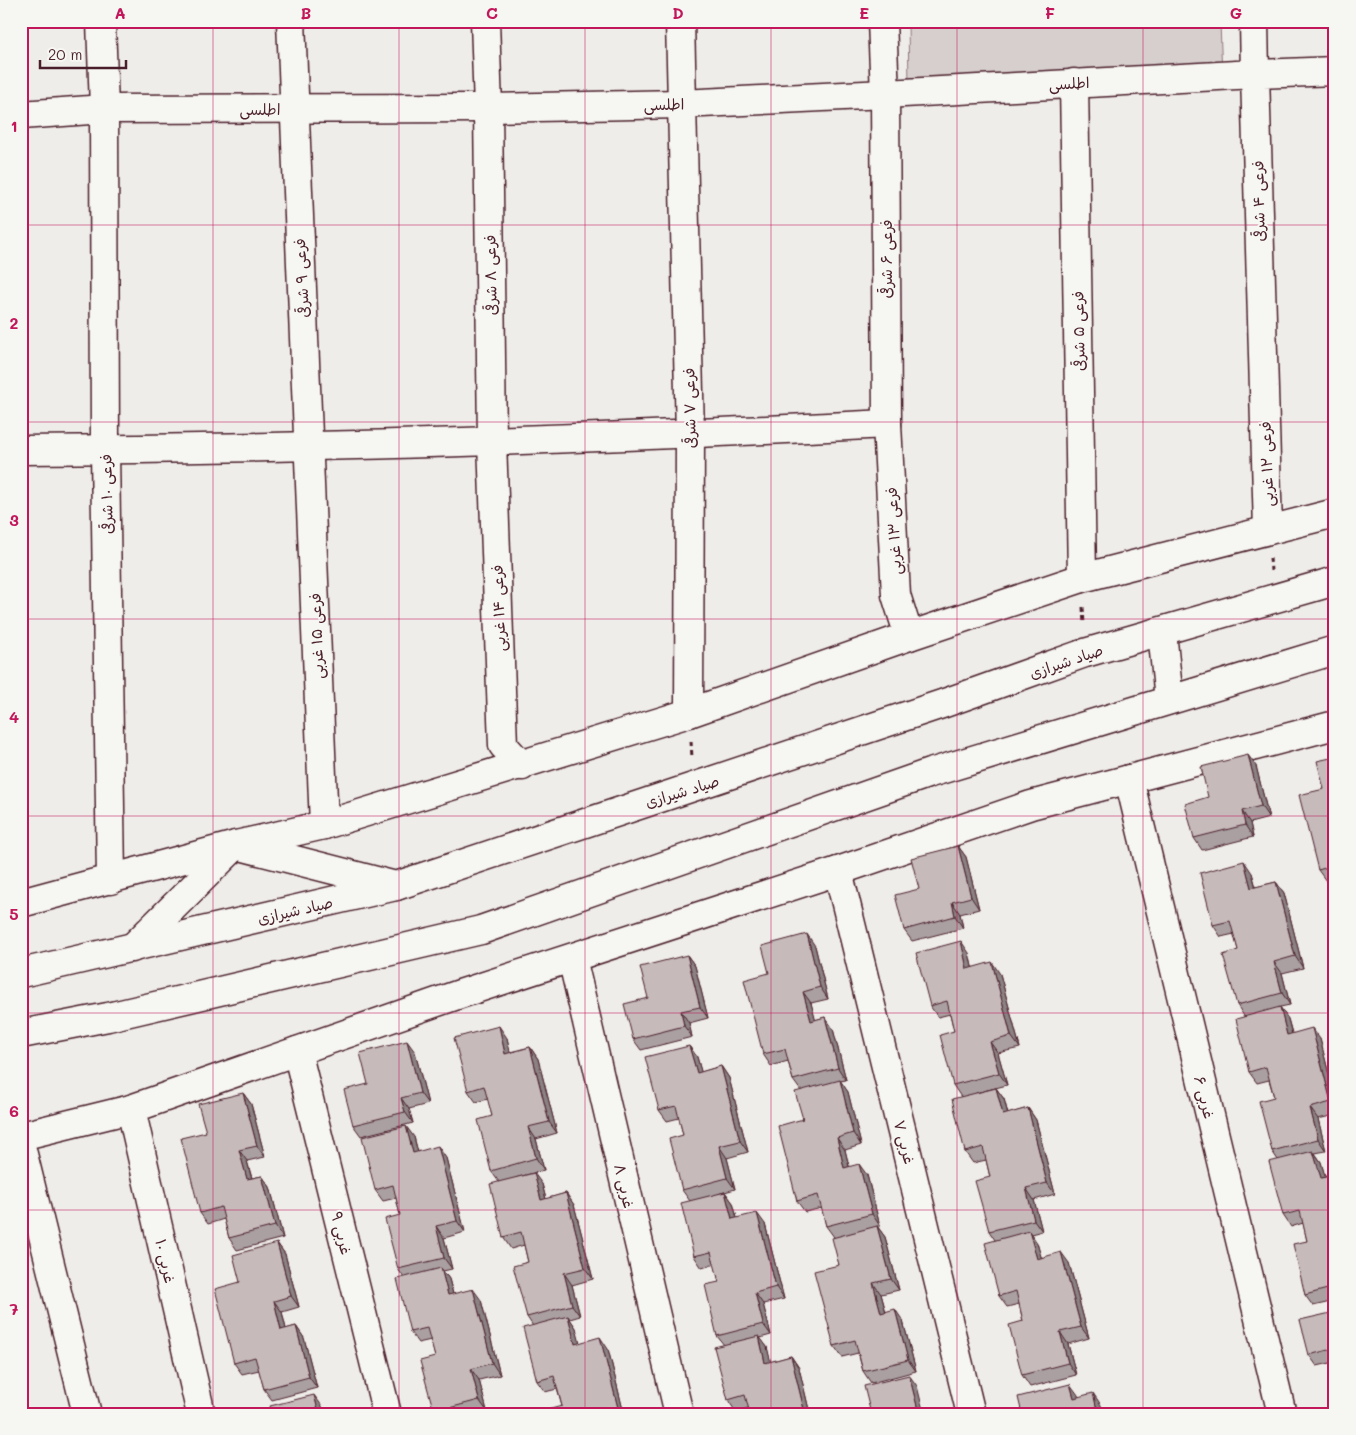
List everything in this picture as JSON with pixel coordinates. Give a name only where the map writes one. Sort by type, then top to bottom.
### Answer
[{"type":"street","name":"فرعی ۱۰ شرقی","points":[[101,21],[104,109],[105,450],[111,880]]},
{"type":"street","name":"فرعی ۹ شرقی","points":[[291,21],[308,446]]},
{"type":"street","name":"فرعی ۸ شرقی","points":[[485,21],[488,108],[492,442]]},
{"type":"street","name":"فرعی ۷ شرقی","points":[[680,21],[690,434],[689,713]]},
{"type":"street","name":"فرعی ۶ شرقی","points":[[882,21],[885,94],[887,424]]},
{"type":"street","points":[[1254,21],[1255,74]]},
{"type":"street","name":"اطلسی","points":[[21,115],[104,109],[488,108],[682,104],[1335,71]]},
{"type":"street","name":"فرعی ۴ شرقی","points":[[1255,74],[1261,328]]},
{"type":"street","name":"فرعی ۵ شرقی","points":[[1074,83],[1082,578]]},
{"type":"street","name":"فرعی ۱۲ غربی","points":[[1261,328],[1268,530]]},
{"type":"street","points":[[21,450],[492,442],[887,424]]},
{"type":"street","name":"فرعی ۱۳ غربی","points":[[887,424],[896,595],[909,636]]},
{"type":"street","name":"فرعی ۱۴ غربی","points":[[492,442],[503,745],[522,766]]},
{"type":"street","name":"فرعی ۱۵ غربی","points":[[308,446],[324,824]]},
{"type":"street","points":[[21,903],[236,845],[324,824],[522,766],[689,713],[1082,578],[1335,513]]},
{"type":"street","name":"صیاد شیرازی","points":[[21,973],[396,886],[631,806],[694,787],[933,707],[1086,653],[1335,581]]},
{"type":"street","points":[[1162,632],[1169,700]]},
{"type":"street","points":[[21,1034],[108,1017],[481,930],[930,773],[1335,650]]},
{"type":"street","points":[[21,1136],[131,1109],[460,994],[838,871],[1031,805],[1335,725]]},
{"type":"street","name":"۶ غربی","points":[[1129,780],[1282,1414]]},
{"type":"street","points":[[236,845],[396,886]]},
{"type":"street","points":[[132,948],[236,845]]},
{"type":"street","name":"۷ غربی","points":[[838,871],[971,1414]]},
{"type":"street","name":"۸ غربی","points":[[572,958],[679,1414]]},
{"type":"street","name":"۹ غربی","points":[[297,1051],[387,1414]]},
{"type":"street","name":"۱۰ غربی","points":[[131,1109],[201,1414]]},
{"type":"street","points":[[21,1146],[87,1414]]},
{"type":"path","points":[[1268,530],[1273,600]]},
{"type":"path","points":[[1082,578],[1086,653]]},
{"type":"path","points":[[689,713],[694,787]]},
{"type":"shaded area","points":[[908,21],[1220,21],[1222,79],[909,87]]},
{"type":"building","points":[[1248,755],[1261,806],[1242,811],[1245,825],[1194,838],[1185,804],[1208,797],[1201,767]]},
{"type":"building","points":[[1335,757],[1335,865],[1318,870],[1299,795],[1324,789],[1317,761]]},
{"type":"building","points":[[958,846],[971,897],[952,902],[955,916],[904,930],[895,895],[919,889],[911,858]]},
{"type":"building","points":[[1244,861],[1251,888],[1276,882],[1295,956],[1274,962],[1282,993],[1237,1005],[1223,955],[1238,950],[1230,921],[1213,925],[1200,873]]},
{"type":"building","points":[[807,934],[820,987],[803,992],[811,1021],[825,1017],[838,1068],[793,1080],[785,1049],[763,1054],[744,980],[769,973],[762,946]]},
{"type":"building","points":[[961,941],[967,969],[992,962],[1011,1036],[990,1042],[999,1073],[953,1085],[940,1035],[954,1031],[947,1001],[930,1006],[916,953]]},
{"type":"building","points":[[687,955],[700,1007],[681,1011],[684,1026],[633,1039],[624,1004],[648,998],[640,967]]},
{"type":"building","points":[[1280,1007],[1287,1035],[1312,1028],[1331,1102],[1310,1108],[1318,1139],[1272,1151],[1259,1101],[1274,1097],[1266,1067],[1249,1072],[1236,1019]]},
{"type":"building","points":[[499,1026],[505,1054],[530,1047],[549,1122],[528,1127],[536,1158],[491,1171],[478,1120],[492,1116],[484,1086],[468,1091],[454,1038]]},
{"type":"building","points":[[407,1041],[420,1093],[401,1098],[405,1112],[353,1125],[344,1090],[368,1084],[360,1053]]},
{"type":"building","points":[[689,1046],[697,1073],[721,1066],[740,1141],[719,1146],[727,1178],[682,1190],[669,1139],[683,1135],[676,1106],[659,1110],[645,1057]]},
{"type":"building","points":[[840,1080],[853,1133],[837,1138],[844,1168],[859,1164],[872,1214],[826,1226],[818,1195],[797,1201],[778,1126],[803,1119],[795,1092]]},
{"type":"building","points":[[996,1088],[1003,1115],[1028,1108],[1047,1183],[1026,1188],[1034,1220],[989,1231],[975,1181],[990,1177],[983,1147],[965,1152],[952,1099]]},
{"type":"building","points":[[243,1093],[257,1146],[239,1150],[247,1179],[262,1176],[275,1226],[229,1238],[221,1207],[200,1213],[181,1138],[206,1132],[198,1104]]},
{"type":"building","points":[[406,1126],[413,1153],[438,1146],[457,1221],[436,1226],[444,1258],[398,1269],[385,1219],[400,1215],[393,1185],[375,1190],[362,1137]]},
{"type":"building","points":[[1313,1151],[1321,1178],[1335,1175],[1335,1287],[1305,1295],[1293,1244],[1307,1241],[1300,1211],[1283,1215],[1269,1162]]},
{"type":"building","points":[[534,1173],[541,1200],[566,1193],[585,1268],[564,1273],[572,1305],[527,1317],[513,1266],[528,1262],[521,1232],[503,1237],[490,1184]]},
{"type":"building","points":[[725,1192],[732,1219],[757,1213],[776,1287],[755,1293],[763,1324],[717,1336],[705,1285],[719,1282],[711,1252],[694,1256],[681,1203]]},
{"type":"building","points":[[877,1226],[891,1279],[873,1283],[881,1313],[895,1309],[908,1360],[863,1371],[855,1340],[834,1346],[814,1271],[839,1265],[832,1238]]},
{"type":"building","points":[[1029,1231],[1037,1259],[1061,1252],[1081,1327],[1060,1332],[1068,1363],[1022,1375],[1009,1325],[1023,1321],[1016,1291],[999,1296],[985,1243]]},
{"type":"building","points":[[277,1243],[291,1296],[274,1301],[281,1330],[296,1326],[309,1377],[264,1389],[255,1357],[234,1363],[215,1289],[240,1282],[233,1255]]},
{"type":"building","points":[[441,1268],[448,1295],[473,1289],[492,1363],[471,1369],[479,1400],[434,1412],[420,1361],[435,1357],[427,1328],[410,1332],[397,1279]]},
{"type":"building","points":[[1335,1312],[1335,1358],[1332,1349],[1309,1355],[1300,1320]]},
{"type":"building","points":[[568,1316],[575,1344],[600,1337],[619,1412],[611,1414],[548,1414],[547,1410],[562,1406],[554,1376],[537,1381],[523,1328]]},
{"type":"building","points":[[759,1336],[765,1363],[791,1356],[805,1414],[750,1414],[745,1395],[728,1400],[714,1347]]},
{"type":"building","points":[[909,1375],[919,1414],[871,1414],[864,1386]]},
{"type":"building","points":[[1070,1384],[1074,1398],[1093,1393],[1098,1414],[1022,1414],[1018,1397]]},
{"type":"building","points":[[314,1395],[319,1414],[272,1414],[270,1406]]}]
